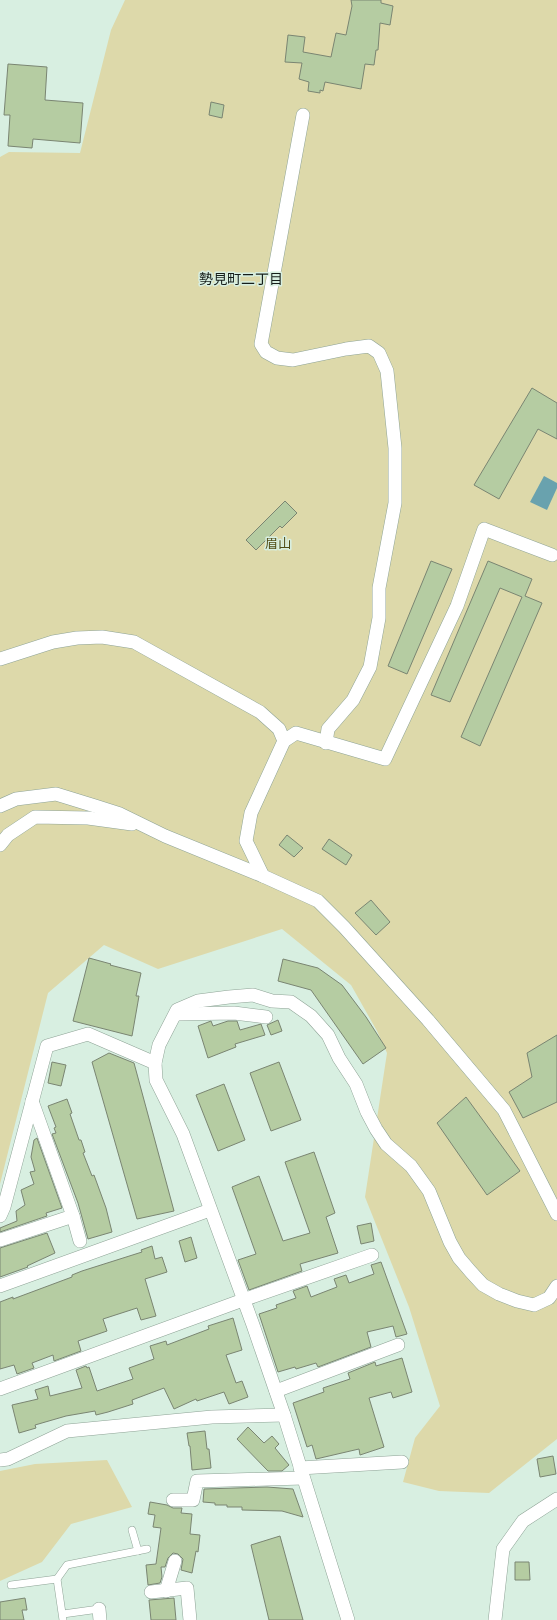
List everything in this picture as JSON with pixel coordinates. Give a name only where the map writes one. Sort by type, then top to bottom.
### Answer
[{"type":"street","points":[[303,115],[261,344],[266,352],[277,358],[293,360],[368,346],[378,353],[388,371],[395,448],[395,503],[380,588],[379,618],[370,667],[353,700],[328,729],[326,743]]},
{"type":"street","points":[[263,876],[246,841],[251,812],[284,741],[296,733],[385,759],[457,606],[484,530],[552,554]]},
{"type":"street","points":[[0,658],[53,642],[77,638],[102,637],[134,642],[260,712],[279,729],[284,741]]},
{"type":"street","points":[[0,806],[16,800],[56,794],[120,814],[189,846],[263,876],[318,901],[344,927],[428,1020],[504,1110],[557,1214]]},
{"type":"street","points":[[0,845],[8,835],[35,817],[88,818],[142,825]]},
{"type":"street","points":[[348,1620],[276,1392],[182,1134],[156,1080],[156,1063],[159,1045],[177,1010],[198,1001],[254,995],[272,1001],[291,1002],[310,1016],[328,1035],[339,1058],[356,1084],[367,1112],[376,1129],[386,1144],[411,1166],[424,1184],[434,1201],[450,1242],[459,1258],[483,1286],[517,1301],[534,1304],[549,1298],[557,1286]]},
{"type":"street","points":[[175,1014],[234,1013],[266,1017]]},
{"type":"street","points":[[0,1216],[22,1145],[47,1046],[88,1034],[156,1063]]},
{"type":"street","points":[[32,1101],[73,1216],[80,1240]]},
{"type":"street","points":[[0,1286],[210,1210]]},
{"type":"street","points":[[0,1240],[73,1216]]},
{"type":"street","points":[[0,1389],[243,1300],[372,1255]]},
{"type":"street","points":[[276,1392],[398,1345]]},
{"type":"street","points":[[0,1460],[8,1459],[67,1431],[212,1416],[284,1415]]},
{"type":"street","points":[[173,1500],[193,1500],[197,1481],[301,1473],[402,1462]]},
{"type":"street","points":[[495,1620],[503,1549],[523,1521],[557,1499]]},
{"type":"street","points":[[166,1591],[175,1561]]},
{"type":"street","points":[[151,1592],[187,1588],[190,1620]]},
{"type":"lane","points":[[132,1530],[138,1551]]},
{"type":"lane","points":[[100,1615],[63,1617],[57,1579],[67,1565],[147,1549]]},
{"type":"lane","points":[[11,1585],[57,1579]]},
{"type":"green space","name":"眉山","points":[[125,0],[557,0],[557,1439],[489,1493],[439,1491],[403,1482],[415,1438],[440,1406],[409,1307],[365,1197],[387,1053],[377,1031],[351,985],[282,929],[158,969],[104,945],[48,993],[0,1184],[0,157],[9,152],[80,153],[111,30]]},
{"type":"green space","points":[[107,1460],[132,1507],[71,1524],[42,1562],[0,1581],[0,1471],[35,1464]]},
{"type":"water","points":[[544,476],[557,483],[557,488],[547,510],[530,502]]},
{"type":"building","points":[[351,0],[381,0],[381,3],[393,6],[390,25],[380,23],[378,50],[376,50],[374,65],[365,64],[361,89],[325,82],[323,91],[320,90],[320,93],[308,91],[309,82],[299,79],[302,63],[285,62],[288,35],[305,37],[303,52],[331,57],[336,33],[346,35],[352,6]]},
{"type":"building","points":[[8,64],[47,67],[45,100],[83,103],[80,143],[33,139],[32,148],[8,146],[10,115],[4,115]]},
{"type":"building","points":[[211,102],[224,105],[222,118],[209,115]]},
{"type":"building","points":[[532,388],[557,403],[557,439],[538,429],[499,499],[474,485]]},
{"type":"building","points":[[285,501],[297,513],[282,528],[280,526],[256,550],[246,540]]},
{"type":"building","points":[[431,561],[452,569],[407,674],[388,666]]},
{"type":"building","points":[[488,561],[532,579],[525,596],[542,603],[480,746],[461,737],[522,597],[500,588],[450,702],[431,695]]},
{"type":"building","points":[[287,835],[303,848],[294,857],[279,845]]},
{"type":"building","points":[[329,839],[352,855],[346,865],[322,849]]},
{"type":"building","points":[[371,900],[390,922],[376,935],[355,913]]},
{"type":"building","points":[[89,958],[141,973],[136,996],[139,996],[132,1036],[73,1021]]},
{"type":"building","points":[[283,959],[318,968],[342,985],[366,1017],[386,1048],[363,1064],[311,990],[278,981]]},
{"type":"building","points":[[278,1020],[282,1031],[271,1035],[267,1025]]},
{"type":"building","points":[[211,1021],[213,1026],[228,1021],[237,1021],[240,1030],[261,1024],[265,1035],[235,1044],[236,1047],[208,1058],[198,1026]]},
{"type":"building","points":[[557,1035],[557,1102],[523,1118],[509,1092],[532,1077],[527,1053]]},
{"type":"building","points":[[109,1053],[134,1063],[174,1211],[137,1219],[92,1062]]},
{"type":"building","points":[[52,1062],[66,1065],[61,1086],[48,1083]]},
{"type":"building","points":[[279,1062],[301,1120],[271,1131],[250,1073]]},
{"type":"building","points":[[224,1084],[245,1140],[218,1151],[196,1095]]},
{"type":"building","points":[[466,1097],[520,1171],[487,1195],[437,1123]]},
{"type":"building","points":[[67,1099],[72,1113],[70,1114],[85,1152],[83,1153],[92,1176],[94,1175],[106,1208],[112,1232],[88,1239],[78,1203],[52,1134],[56,1133],[54,1128],[56,1127],[48,1106]]},
{"type":"building","points":[[37,1138],[62,1208],[46,1213],[47,1216],[0,1232],[0,1228],[17,1221],[16,1211],[25,1205],[21,1190],[34,1184],[30,1172],[35,1171],[31,1157],[34,1140]]},
{"type":"building","points":[[314,1152],[335,1213],[326,1217],[338,1253],[300,1264],[302,1271],[249,1290],[238,1260],[256,1254],[232,1187],[259,1176],[283,1241],[310,1233],[285,1162]]},
{"type":"building","points":[[371,1223],[374,1241],[361,1244],[357,1226]]},
{"type":"building","points":[[47,1233],[55,1253],[27,1266],[28,1267],[0,1277],[0,1248]]},
{"type":"building","points":[[191,1237],[197,1258],[185,1262],[179,1241]]},
{"type":"building","points":[[152,1246],[155,1259],[162,1257],[167,1272],[145,1279],[156,1316],[141,1320],[137,1308],[103,1319],[107,1331],[78,1341],[81,1351],[54,1361],[53,1355],[32,1363],[34,1368],[17,1374],[14,1365],[0,1369],[0,1302],[13,1297],[13,1299],[72,1277],[72,1275],[82,1271],[142,1252],[141,1250]]},
{"type":"building","points":[[381,1262],[407,1334],[396,1337],[393,1326],[367,1332],[371,1347],[318,1367],[316,1363],[296,1369],[295,1367],[278,1372],[259,1314],[277,1308],[276,1305],[296,1298],[293,1291],[307,1286],[311,1297],[337,1287],[334,1279],[346,1275],[349,1283],[374,1274],[371,1265]]},
{"type":"building","points":[[233,1318],[242,1350],[226,1355],[236,1383],[242,1381],[248,1397],[229,1404],[224,1392],[197,1401],[196,1399],[174,1409],[164,1388],[132,1400],[133,1404],[108,1412],[96,1415],[95,1411],[66,1416],[35,1425],[36,1428],[19,1433],[12,1405],[38,1399],[35,1390],[48,1386],[50,1396],[82,1388],[76,1370],[86,1366],[87,1368],[89,1367],[97,1391],[133,1379],[129,1368],[154,1359],[150,1346],[166,1341],[167,1345],[209,1329],[208,1326]]},
{"type":"building","points":[[402,1358],[412,1392],[393,1398],[391,1392],[369,1398],[384,1447],[360,1455],[359,1449],[316,1459],[312,1445],[307,1447],[293,1403],[324,1392],[323,1388],[350,1379],[348,1373],[375,1362],[376,1366]]},
{"type":"building","points":[[248,1427],[264,1443],[272,1436],[279,1444],[275,1448],[289,1465],[282,1471],[268,1471],[237,1439]]},
{"type":"building","points":[[205,1431],[211,1468],[192,1470],[190,1446],[187,1433]]},
{"type":"building","points":[[553,1456],[556,1474],[540,1477],[537,1459]]},
{"type":"building","points":[[267,1487],[293,1489],[303,1517],[282,1511],[242,1510],[242,1507],[227,1507],[227,1505],[215,1505],[215,1503],[203,1502],[204,1489]]},
{"type":"building","points":[[150,1502],[167,1505],[173,1508],[182,1508],[181,1513],[192,1514],[190,1534],[200,1535],[198,1552],[196,1551],[192,1573],[181,1570],[183,1559],[178,1554],[173,1553],[168,1558],[165,1567],[161,1567],[162,1577],[160,1583],[148,1585],[146,1565],[156,1564],[161,1528],[153,1527],[155,1515],[148,1514]]},
{"type":"building","points":[[280,1536],[303,1620],[269,1620],[251,1545]]},
{"type":"building","points":[[515,1562],[529,1562],[530,1580],[515,1580]]},
{"type":"building","points":[[25,1598],[27,1610],[22,1610],[24,1620],[0,1620],[0,1602]]},
{"type":"building","points":[[174,1598],[176,1620],[151,1620],[149,1600]]},
{"type":"district","name":"勢見町二丁目","points":[[241,279]]}]
